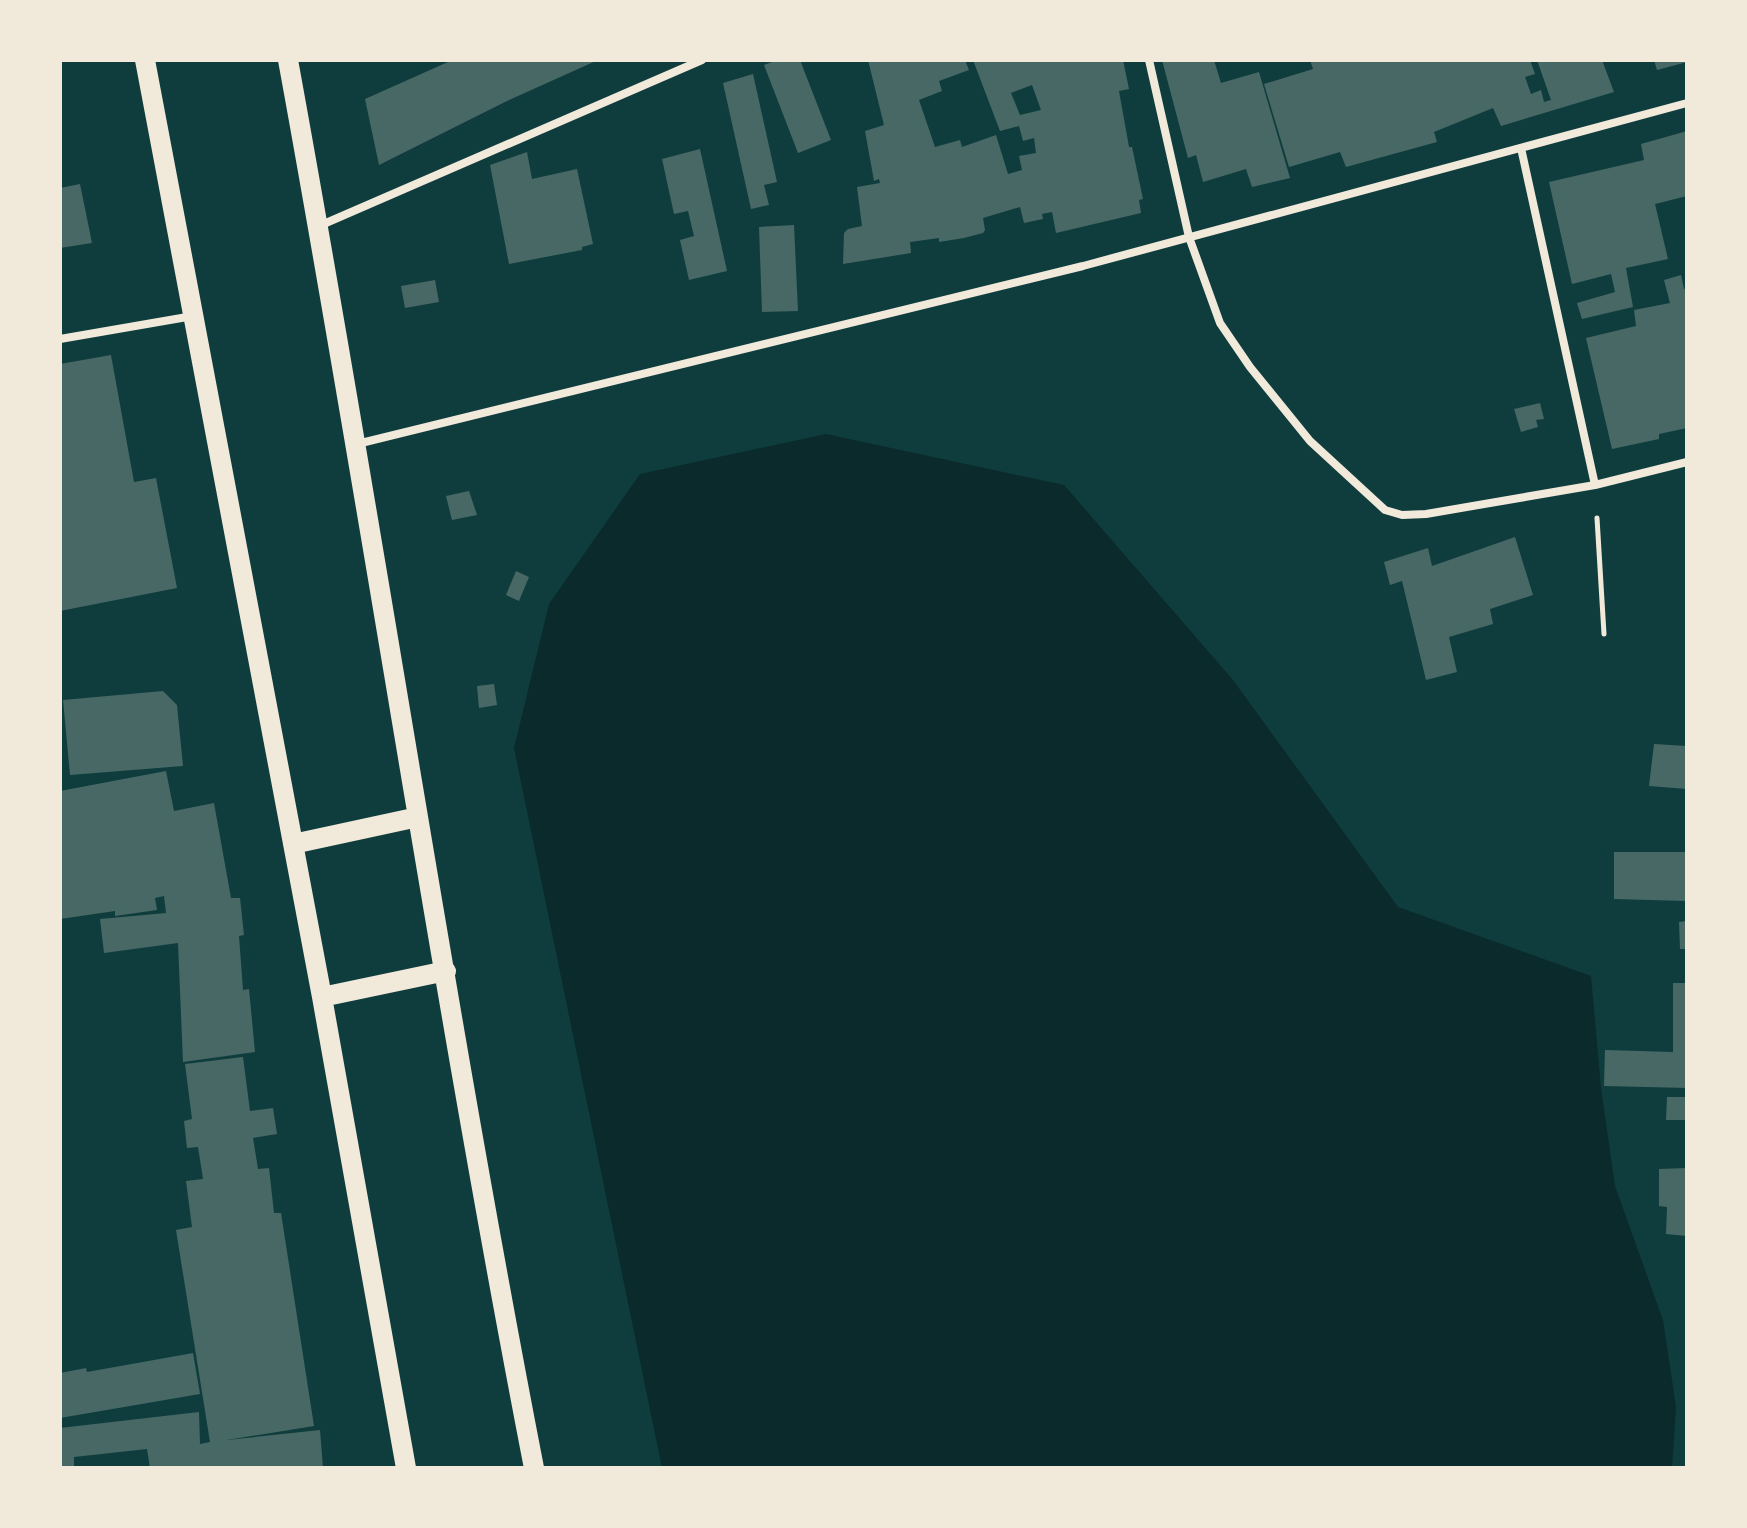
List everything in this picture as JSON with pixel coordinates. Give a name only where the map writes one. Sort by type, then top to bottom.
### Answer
[{"type":"main road","points":[[145,60],[322,997],[406,1468]]},
{"type":"main road","points":[[288,60],[357,444],[506,1323],[534,1468]]},
{"type":"main road","points":[[293,844],[418,817]]},
{"type":"main road","points":[[322,997],[446,971]]},
{"type":"street","points":[[319,226],[702,60]]},
{"type":"street","points":[[1149,60],[1189,237],[1220,323],[1250,367],[1310,441],[1385,510],[1402,515],[1426,514],[1595,485],[1687,462]]},
{"type":"street","points":[[357,444],[1083,266],[1687,103]]},
{"type":"street","points":[[1521,148],[1595,485]]},
{"type":"street","points":[[60,339],[193,316]]},
{"type":"path","points":[[1595,485],[1604,634]]},
{"type":"water","points":[[826,434],[1064,485],[1233,680],[1398,907],[1591,976],[1601,1088],[1615,1186],[1663,1320],[1676,1407],[1672,1468],[662,1468],[514,748],[549,604],[640,474]]},
{"type":"building","points":[[447,60],[598,60],[379,165],[365,99]]},
{"type":"building","points":[[777,60],[800,60],[831,140],[798,153],[764,65]]},
{"type":"building","points":[[868,60],[965,60],[969,70],[939,81],[942,91],[919,100],[935,147],[960,140],[962,147],[996,135],[1008,174],[1022,170],[1019,156],[1036,153],[1034,138],[1023,141],[1019,126],[1000,131],[973,60],[1123,60],[1129,89],[1119,91],[1143,199],[1139,200],[1141,213],[1056,233],[1052,212],[1042,214],[1043,219],[1024,223],[1020,207],[983,218],[983,233],[939,242],[939,238],[910,242],[911,253],[843,264],[844,233],[862,226],[857,187],[880,183],[879,179],[874,181],[865,131],[884,125]],"holes":[[[1032,85],[1041,110],[1020,115],[1011,93]]]},
{"type":"building","points":[[1162,60],[1214,60],[1221,83],[1259,72],[1290,178],[1252,187],[1246,169],[1203,182],[1196,155],[1188,158]]},
{"type":"building","points":[[1310,60],[1530,60],[1535,74],[1525,77],[1531,94],[1541,90],[1544,102],[1551,100],[1537,60],[1602,60],[1614,92],[1501,126],[1493,108],[1434,132],[1437,142],[1346,167],[1340,152],[1289,167],[1264,84],[1313,69]]},
{"type":"building","points":[[1654,60],[1687,60],[1687,62],[1657,70]]},
{"type":"building","points":[[753,74],[777,182],[764,185],[769,205],[751,209],[723,83]]},
{"type":"building","points":[[1687,131],[1687,196],[1655,204],[1668,259],[1626,268],[1633,307],[1582,319],[1577,303],[1615,292],[1611,274],[1572,284],[1549,182],[1644,160],[1641,144]]},
{"type":"building","points":[[700,149],[727,271],[689,280],[680,240],[694,236],[688,211],[674,214],[662,159]]},
{"type":"building","points":[[527,152],[532,179],[577,169],[593,244],[582,247],[582,250],[509,264],[490,165]]},
{"type":"building","points":[[80,184],[92,243],[60,248],[60,188]]},
{"type":"building","points":[[794,225],[798,311],[762,312],[759,227]]},
{"type":"building","points":[[1681,275],[1684,289],[1687,288],[1687,428],[1659,434],[1659,439],[1612,449],[1586,338],[1636,326],[1634,310],[1670,303],[1664,280]]},
{"type":"building","points":[[435,280],[439,302],[405,308],[401,286]]},
{"type":"building","points":[[111,355],[134,482],[156,478],[177,588],[60,611],[60,364]]},
{"type":"building","points":[[1540,403],[1544,419],[1536,420],[1538,427],[1521,432],[1514,409]]},
{"type":"building","points":[[469,491],[477,515],[452,520],[446,496]]},
{"type":"building","points":[[1515,537],[1533,595],[1490,609],[1493,624],[1449,637],[1457,672],[1426,680],[1402,581],[1390,585],[1384,562],[1428,548],[1432,566]]},
{"type":"building","points":[[516,571],[529,577],[519,601],[506,595]]},
{"type":"building","points":[[494,684],[497,705],[479,708],[477,686]]},
{"type":"building","points":[[163,691],[177,705],[183,766],[70,775],[63,700]]},
{"type":"building","points":[[1654,744],[1687,746],[1687,789],[1649,786]]},
{"type":"building","points":[[166,771],[174,811],[214,803],[231,898],[240,898],[244,935],[239,936],[243,990],[249,989],[255,1052],[183,1062],[178,943],[104,953],[100,919],[166,913],[164,896],[155,898],[157,910],[115,916],[115,911],[60,919],[60,791]]},
{"type":"building","points":[[1614,852],[1687,852],[1687,901],[1614,899]]},
{"type":"building","points":[[1687,921],[1687,949],[1680,949],[1679,922]]},
{"type":"building","points":[[1673,983],[1687,983],[1687,1088],[1604,1086],[1605,1050],[1673,1052]]},
{"type":"building","points":[[243,1057],[250,1111],[273,1108],[277,1134],[253,1138],[258,1169],[269,1168],[274,1213],[281,1213],[314,1426],[227,1440],[320,1430],[323,1468],[150,1468],[147,1449],[74,1457],[74,1468],[60,1468],[60,1428],[199,1412],[200,1444],[210,1442],[176,1230],[192,1227],[186,1181],[203,1179],[198,1147],[187,1148],[184,1121],[192,1119],[185,1064]]},
{"type":"building","points":[[1667,1097],[1687,1097],[1687,1120],[1666,1120]]},
{"type":"building","points":[[1687,1168],[1687,1236],[1666,1234],[1667,1207],[1659,1206],[1659,1169]]},
{"type":"building","points":[[193,1353],[200,1394],[60,1418],[60,1373],[86,1368],[87,1372]]}]
